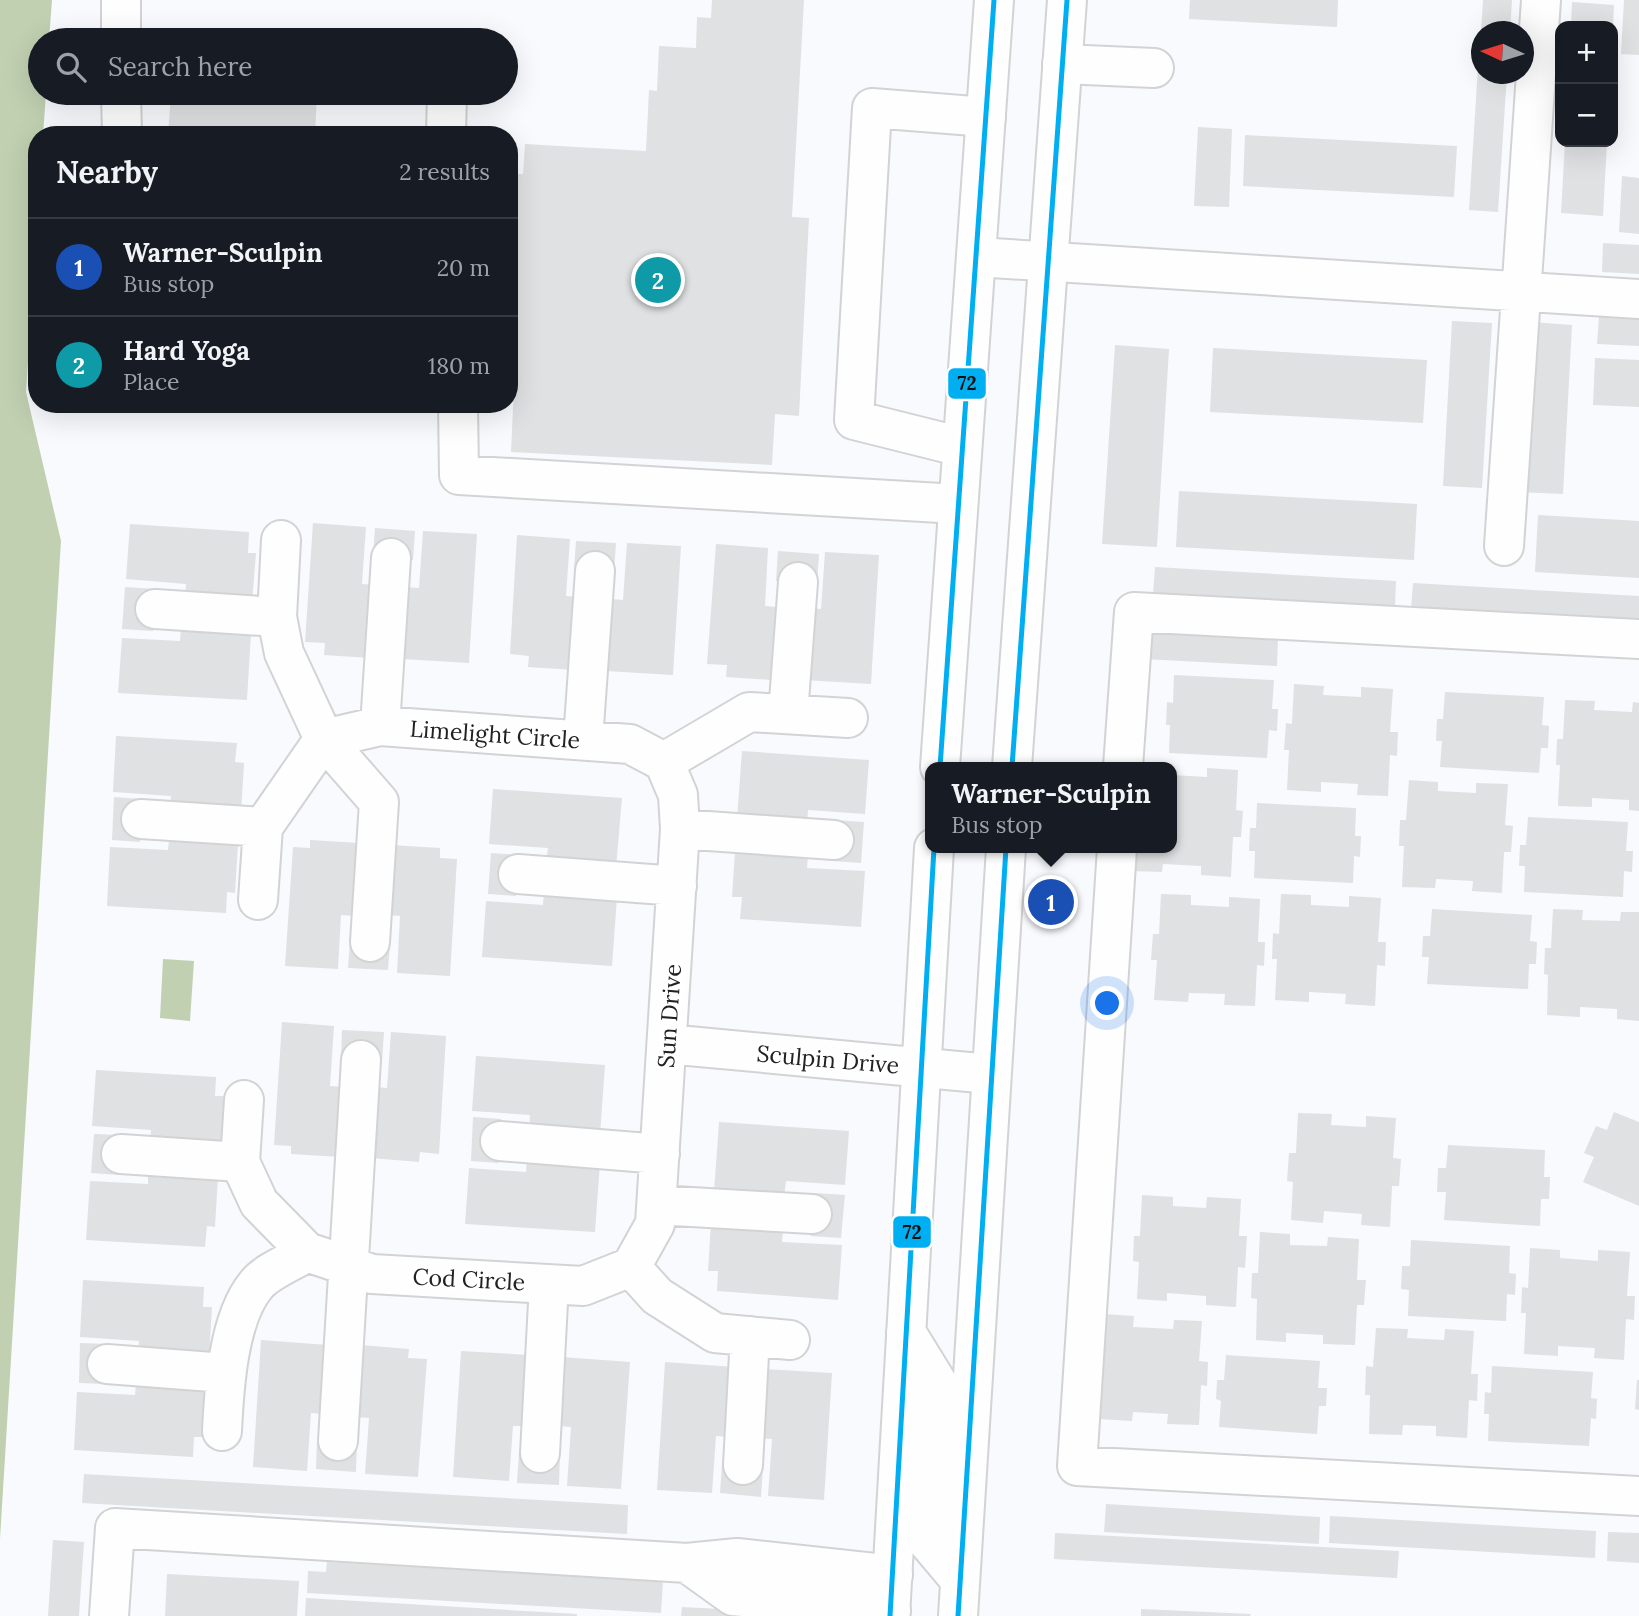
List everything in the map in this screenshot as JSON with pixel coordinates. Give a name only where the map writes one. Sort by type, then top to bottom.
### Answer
[{"type":"main road","points":[[121,0],[121,28]]},
{"type":"main road","points":[[940,762],[994,0]]},
{"type":"main road","points":[[1012,762],[1067,0]]},
{"type":"main road","points":[[1504,546],[1541,0]]},
{"type":"main road","points":[[1062,64],[1154,68]]},
{"type":"main road","points":[[121,105],[122,126]]},
{"type":"main road","points":[[446,126],[447,105]]},
{"type":"main road","points":[[962,447],[854,421],[872,108],[986,117]]},
{"type":"main road","points":[[976,257],[1639,299]]},
{"type":"main road","points":[[458,413],[459,475],[958,503]]},
{"type":"main road","points":[[281,540],[277,617],[284,653],[324,739],[379,802],[370,942]]},
{"type":"main road","points":[[380,726],[391,558]]},
{"type":"main road","points":[[583,740],[595,571]]},
{"type":"main road","points":[[788,714],[798,582]]},
{"type":"main road","points":[[155,609],[277,617]]},
{"type":"main road","points":[[1123,762],[1134,612],[1639,639]]},
{"type":"main road","points":[[664,762],[749,712],[848,718]]},
{"type":"main road","name":"Limelight Circle","points":[[324,739],[380,726],[631,744],[664,762]]},
{"type":"main road","points":[[258,900],[262,827],[324,739]]},
{"type":"main road","name":"Sun Drive","points":[[631,1267],[655,1224],[657,1205],[680,829],[678,795],[664,762]]},
{"type":"main road","points":[[141,819],[262,827]]},
{"type":"main road","points":[[680,829],[834,840]]},
{"type":"main road","points":[[109,1616],[115,1528],[687,1563],[737,1558],[898,1604],[906,1332],[934,853]]},
{"type":"main road","points":[[959,1598],[1006,853]]},
{"type":"main road","points":[[1117,853],[1077,1466],[1639,1496]]},
{"type":"main road","points":[[518,874],[677,886]]},
{"type":"main road","name":"Sculpin Drive","points":[[667,1044],[990,1074]]},
{"type":"main road","points":[[338,1441],[361,1060]]},
{"type":"main road","points":[[222,1431],[225,1373],[240,1318],[257,1284],[307,1252],[259,1203],[240,1162],[244,1100]]},
{"type":"main road","points":[[500,1141],[660,1154]]},
{"type":"main road","points":[[121,1154],[240,1162]]},
{"type":"main road","points":[[657,1205],[812,1214]]},
{"type":"main road","name":"Cod Circle","points":[[307,1252],[372,1274],[583,1286],[631,1267]]},
{"type":"main road","points":[[631,1267],[657,1296],[715,1334],[790,1340]]},
{"type":"main road","points":[[540,1452],[549,1284]]},
{"type":"main road","points":[[906,1332],[938,1384],[928,1542],[959,1598]]},
{"type":"main road","points":[[743,1465],[750,1336]]},
{"type":"main road","points":[[107,1364],[225,1373]]},
{"type":"shaded area","points":[[0,0],[52,0],[50,28],[28,28],[28,105],[45,105],[44,126],[28,126],[26,392],[28,413],[31,413],[61,541],[0,1539]]},
{"type":"shaded area","points":[[163,959],[194,961],[190,1021],[160,1018]]},
{"type":"building","points":[[712,0],[804,0],[792,217],[809,218],[799,416],[775,414],[772,465],[511,452],[513,413],[518,413],[518,174],[523,174],[525,144],[646,151],[649,90],[657,91],[659,46],[696,48],[697,17],[711,18]]},
{"type":"building","points":[[1190,0],[1338,0],[1337,27],[1189,19]]},
{"type":"building","points":[[1483,0],[1512,0],[1511,21],[1482,21]]},
{"type":"building","points":[[1624,0],[1639,0],[1639,55],[1621,54]]},
{"type":"building","points":[[1572,2],[1614,5],[1613,21],[1571,21]]},
{"type":"building","points":[[1477,84],[1506,84],[1498,212],[1469,210]]},
{"type":"building","points":[[170,105],[316,105],[315,126],[169,126]]},
{"type":"building","points":[[1198,127],[1232,129],[1229,207],[1194,206]]},
{"type":"building","points":[[1245,135],[1457,146],[1454,197],[1243,186]]},
{"type":"building","points":[[1565,147],[1607,147],[1603,216],[1561,213]]},
{"type":"building","points":[[1622,176],[1639,178],[1639,234],[1619,232]]},
{"type":"building","points":[[1603,243],[1639,245],[1639,274],[1602,272]]},
{"type":"building","points":[[1599,316],[1639,319],[1639,346],[1597,344]]},
{"type":"building","points":[[1452,321],[1492,323],[1482,488],[1443,486]]},
{"type":"building","points":[[1531,322],[1572,325],[1563,494],[1521,492]]},
{"type":"building","points":[[1115,345],[1169,349],[1157,547],[1102,544]]},
{"type":"building","points":[[1213,348],[1427,360],[1423,423],[1210,412]]},
{"type":"building","points":[[1595,358],[1639,360],[1639,407],[1593,405]]},
{"type":"building","points":[[1179,491],[1417,504],[1414,560],[1176,547]]},
{"type":"building","points":[[1538,515],[1639,521],[1639,578],[1535,572]]},
{"type":"building","points":[[313,523],[366,527],[362,584],[375,585],[370,658],[324,655],[325,643],[305,642]]},
{"type":"building","points":[[130,524],[249,532],[248,553],[256,553],[252,603],[185,599],[186,584],[126,579]]},
{"type":"building","points":[[375,528],[415,531],[413,560],[373,557]]},
{"type":"building","points":[[423,531],[477,534],[469,663],[402,659],[406,587],[419,588]]},
{"type":"building","points":[[517,535],[570,539],[566,596],[579,597],[574,670],[528,667],[529,656],[510,654]]},
{"type":"building","points":[[576,541],[616,543],[614,572],[574,569]]},
{"type":"building","points":[[627,543],[681,546],[673,675],[606,671],[611,599],[623,600]]},
{"type":"building","points":[[716,544],[768,548],[765,606],[777,607],[772,680],[726,677],[727,665],[707,664]]},
{"type":"building","points":[[778,551],[819,554],[817,584],[776,581]]},
{"type":"building","points":[[825,552],[879,555],[871,684],[804,680],[809,608],[821,609]]},
{"type":"building","points":[[1155,567],[1396,581],[1395,607],[1153,594]]},
{"type":"building","points":[[1413,583],[1639,596],[1639,621],[1411,608]]},
{"type":"building","points":[[125,587],[156,589],[153,631],[122,629]]},
{"type":"building","points":[[181,629],[251,633],[247,700],[118,693],[122,638],[180,641]]},
{"type":"building","points":[[1145,631],[1278,638],[1277,666],[1143,659]]},
{"type":"building","points":[[1174,675],[1274,680],[1272,709],[1278,709],[1277,731],[1269,730],[1267,758],[1169,753],[1167,702],[1173,703]]},
{"type":"building","points":[[1294,684],[1324,686],[1323,695],[1361,697],[1361,687],[1393,689],[1390,732],[1398,732],[1397,756],[1390,755],[1388,796],[1357,795],[1358,784],[1321,782],[1321,792],[1287,790],[1289,750],[1284,750],[1286,723],[1292,724]]},
{"type":"building","points":[[1445,692],[1544,697],[1542,725],[1549,726],[1548,748],[1541,748],[1539,773],[1440,767],[1442,741],[1436,741],[1437,719],[1443,719]]},
{"type":"building","points":[[1565,700],[1595,701],[1594,710],[1632,712],[1633,702],[1639,703],[1639,811],[1629,810],[1629,800],[1592,798],[1592,807],[1558,806],[1560,765],[1556,765],[1557,739],[1563,739]]},
{"type":"building","points":[[116,736],[237,743],[235,762],[244,763],[241,813],[170,809],[171,796],[113,792]]},
{"type":"building","points":[[742,751],[869,760],[865,814],[808,810],[807,824],[737,819]]},
{"type":"building","points":[[1207,768],[1238,770],[1236,810],[1243,811],[1241,837],[1233,837],[1231,877],[1201,875],[1201,866],[1163,864],[1162,872],[1133,871],[1134,853],[1177,853],[1177,775],[1207,777]]},
{"type":"building","points":[[1409,780],[1438,782],[1438,791],[1476,793],[1476,783],[1508,784],[1505,825],[1513,826],[1511,852],[1504,852],[1502,893],[1472,891],[1473,881],[1436,879],[1435,888],[1402,887],[1404,846],[1399,846],[1400,820],[1406,820]]},
{"type":"building","points":[[493,789],[622,798],[616,868],[546,863],[548,848],[489,844]]},
{"type":"building","points":[[114,797],[143,799],[140,842],[112,840]]},
{"type":"building","points":[[1257,803],[1356,808],[1355,836],[1361,836],[1360,857],[1354,856],[1353,883],[1254,878],[1255,851],[1249,851],[1250,828],[1256,828]]},
{"type":"building","points":[[1528,817],[1628,822],[1626,851],[1633,851],[1632,872],[1624,871],[1623,897],[1524,892],[1525,866],[1519,866],[1520,845],[1526,845]]},
{"type":"building","points":[[835,820],[864,822],[861,863],[832,861]]},
{"type":"building","points":[[169,839],[238,843],[235,893],[227,892],[226,913],[107,906],[110,847],[168,850]]},
{"type":"building","points":[[310,840],[360,843],[356,916],[341,915],[338,969],[285,966],[293,847],[310,848]]},
{"type":"building","points":[[391,845],[440,848],[440,858],[457,859],[450,976],[397,973],[400,916],[386,915]]},
{"type":"building","points":[[735,851],[808,856],[807,868],[865,871],[861,927],[740,919],[742,897],[732,897]]},
{"type":"building","points":[[491,853],[520,855],[516,896],[488,894]]},
{"type":"building","points":[[544,892],[617,897],[612,966],[482,957],[486,901],[543,905]]},
{"type":"building","points":[[1161,894],[1191,895],[1191,905],[1229,907],[1229,897],[1260,899],[1258,942],[1265,942],[1264,966],[1257,965],[1255,1006],[1224,1005],[1225,994],[1189,993],[1188,1002],[1154,1000],[1157,960],[1151,960],[1153,934],[1159,934]]},
{"type":"building","points":[[1281,894],[1311,895],[1311,905],[1349,907],[1349,896],[1381,898],[1378,942],[1386,942],[1385,966],[1377,965],[1375,1006],[1345,1004],[1346,994],[1309,992],[1309,1002],[1275,1000],[1277,959],[1272,959],[1273,933],[1279,934]]},
{"type":"building","points":[[1432,909],[1532,915],[1530,941],[1537,942],[1536,964],[1529,964],[1528,989],[1427,984],[1429,957],[1422,957],[1423,936],[1430,936]]},
{"type":"building","points":[[1553,909],[1583,910],[1582,920],[1620,921],[1621,912],[1639,912],[1639,1021],[1617,1019],[1617,1009],[1580,1007],[1580,1017],[1547,1015],[1548,975],[1544,974],[1545,948],[1551,948]]},
{"type":"building","points":[[350,940],[390,943],[388,970],[348,968]]},
{"type":"building","points":[[282,1022],[334,1026],[330,1086],[344,1087],[340,1157],[291,1154],[291,1146],[274,1145]]},
{"type":"building","points":[[342,1030],[384,1032],[382,1061],[341,1059]]},
{"type":"building","points":[[391,1032],[446,1036],[439,1154],[420,1152],[419,1162],[371,1158],[376,1087],[387,1088]]},
{"type":"building","points":[[476,1056],[605,1065],[600,1135],[529,1130],[530,1115],[472,1111]]},
{"type":"building","points":[[96,1070],[216,1077],[215,1096],[224,1096],[221,1147],[150,1143],[151,1130],[92,1126]]},
{"type":"building","points":[[1614,1112],[1639,1122],[1639,1206],[1583,1182],[1594,1157],[1584,1153],[1596,1126],[1607,1130]]},
{"type":"building","points":[[1298,1113],[1332,1114],[1331,1125],[1366,1127],[1366,1116],[1396,1118],[1393,1158],[1401,1159],[1399,1186],[1392,1186],[1390,1227],[1361,1225],[1362,1214],[1324,1211],[1323,1223],[1291,1220],[1293,1182],[1287,1181],[1289,1153],[1296,1153]]},
{"type":"building","points":[[473,1117],[501,1119],[499,1163],[471,1161]]},
{"type":"building","points":[[719,1122],[849,1131],[845,1185],[786,1181],[784,1197],[714,1192]]},
{"type":"building","points":[[94,1134],[121,1135],[119,1175],[91,1173]]},
{"type":"building","points":[[1448,1145],[1545,1150],[1544,1177],[1550,1177],[1549,1199],[1541,1199],[1540,1226],[1444,1220],[1446,1192],[1437,1192],[1438,1168],[1446,1168]]},
{"type":"building","points":[[527,1158],[600,1163],[595,1232],[465,1224],[469,1168],[526,1172]]},
{"type":"building","points":[[148,1173],[218,1177],[215,1227],[207,1226],[205,1247],[86,1240],[90,1181],[148,1184]]},
{"type":"building","points":[[814,1193],[845,1195],[841,1238],[811,1236]]},
{"type":"building","points":[[1142,1195],[1173,1197],[1173,1206],[1206,1208],[1207,1197],[1241,1199],[1239,1236],[1247,1236],[1245,1268],[1238,1267],[1236,1307],[1206,1305],[1206,1296],[1167,1293],[1167,1301],[1137,1299],[1139,1262],[1133,1261],[1134,1236],[1140,1236]]},
{"type":"building","points":[[711,1223],[783,1228],[782,1242],[842,1245],[838,1300],[717,1291],[718,1271],[708,1271]]},
{"type":"building","points":[[1260,1232],[1290,1234],[1290,1245],[1327,1246],[1328,1237],[1359,1239],[1357,1280],[1366,1280],[1364,1305],[1357,1305],[1355,1345],[1323,1344],[1323,1335],[1286,1333],[1286,1342],[1256,1340],[1257,1299],[1251,1298],[1252,1273],[1258,1273]]},
{"type":"building","points":[[1411,1240],[1510,1246],[1509,1273],[1516,1274],[1515,1295],[1507,1294],[1506,1321],[1408,1316],[1409,1290],[1401,1289],[1402,1266],[1410,1266]]},
{"type":"building","points":[[1530,1248],[1560,1250],[1560,1258],[1598,1261],[1598,1250],[1630,1252],[1627,1296],[1635,1296],[1634,1320],[1626,1319],[1624,1360],[1594,1358],[1595,1348],[1558,1346],[1558,1356],[1524,1354],[1526,1313],[1521,1313],[1522,1287],[1528,1288]]},
{"type":"building","points":[[83,1280],[204,1287],[203,1307],[212,1307],[209,1358],[138,1354],[139,1341],[80,1337]]},
{"type":"building","points":[[1104,1314],[1134,1316],[1133,1327],[1173,1329],[1174,1320],[1202,1321],[1199,1361],[1208,1362],[1207,1386],[1201,1385],[1199,1425],[1167,1424],[1168,1414],[1133,1412],[1132,1421],[1098,1419]]},
{"type":"building","points":[[1376,1328],[1408,1329],[1407,1338],[1444,1340],[1445,1329],[1474,1331],[1471,1374],[1478,1374],[1477,1401],[1469,1400],[1467,1438],[1436,1436],[1436,1426],[1403,1425],[1402,1435],[1369,1434],[1370,1395],[1365,1395],[1366,1366],[1373,1367]]},
{"type":"building","points":[[261,1340],[328,1345],[323,1414],[311,1413],[307,1471],[253,1467]]},
{"type":"building","points":[[80,1343],[108,1344],[107,1384],[79,1383]]},
{"type":"building","points":[[361,1345],[409,1349],[408,1358],[427,1359],[418,1477],[365,1474],[369,1418],[355,1417]]},
{"type":"building","points":[[461,1351],[530,1355],[525,1426],[513,1426],[509,1481],[453,1477]]},
{"type":"building","points":[[1226,1355],[1320,1361],[1318,1388],[1327,1388],[1326,1406],[1319,1406],[1317,1434],[1219,1427],[1221,1401],[1216,1399],[1217,1380],[1224,1380]]},
{"type":"building","points":[[562,1357],[630,1362],[621,1489],[567,1486],[571,1427],[558,1426]]},
{"type":"building","points":[[665,1362],[734,1367],[730,1437],[716,1436],[712,1493],[657,1490]]},
{"type":"building","points":[[1492,1366],[1593,1372],[1591,1398],[1597,1399],[1596,1419],[1591,1418],[1589,1446],[1488,1441],[1489,1414],[1484,1414],[1485,1392],[1491,1393]]},
{"type":"building","points":[[764,1369],[832,1373],[824,1500],[768,1496],[772,1439],[760,1438]]},
{"type":"building","points":[[1639,1380],[1639,1410],[1635,1409]]},
{"type":"building","points":[[136,1384],[206,1388],[203,1437],[194,1437],[193,1457],[74,1450],[77,1392],[135,1395]]},
{"type":"building","points":[[317,1440],[357,1442],[356,1472],[316,1469]]},
{"type":"building","points":[[519,1452],[560,1454],[559,1485],[517,1483]]},
{"type":"building","points":[[722,1464],[763,1467],[761,1497],[720,1493]]},
{"type":"building","points":[[84,1474],[628,1505],[627,1534],[82,1503]]},
{"type":"building","points":[[1106,1504],[1320,1517],[1319,1544],[1104,1532]]},
{"type":"building","points":[[1330,1516],[1596,1531],[1595,1558],[1329,1543]]},
{"type":"building","points":[[1608,1532],[1639,1533],[1639,1563],[1607,1561]]},
{"type":"building","points":[[1055,1533],[1399,1551],[1397,1578],[1054,1559]]},
{"type":"building","points":[[53,1540],[84,1542],[79,1616],[48,1616]]},
{"type":"building","points":[[327,1562],[663,1581],[661,1613],[307,1593],[308,1571],[326,1572]]},
{"type":"building","points":[[167,1574],[299,1581],[297,1616],[165,1616]]},
{"type":"building","points":[[306,1598],[577,1614],[577,1616],[305,1616]]},
{"type":"building","points":[[682,1607],[815,1614],[815,1616],[681,1616]]},
{"type":"building","points":[[1141,1609],[1251,1614],[1141,1616]]},
{"type":"transit line","name":"72","points":[[940,762],[994,0]]},
{"type":"transit line","name":"72","points":[[1012,762],[1067,0]]},
{"type":"transit line","name":"72","points":[[890,1616],[934,853]]},
{"type":"transit line","name":"72","points":[[958,1616],[1006,853]]},
{"type":"place","name":"Hard Yoga","points":[[658,280]]},
{"type":"place","name":"Warner-Sculpin","points":[[1051,902]]}]
